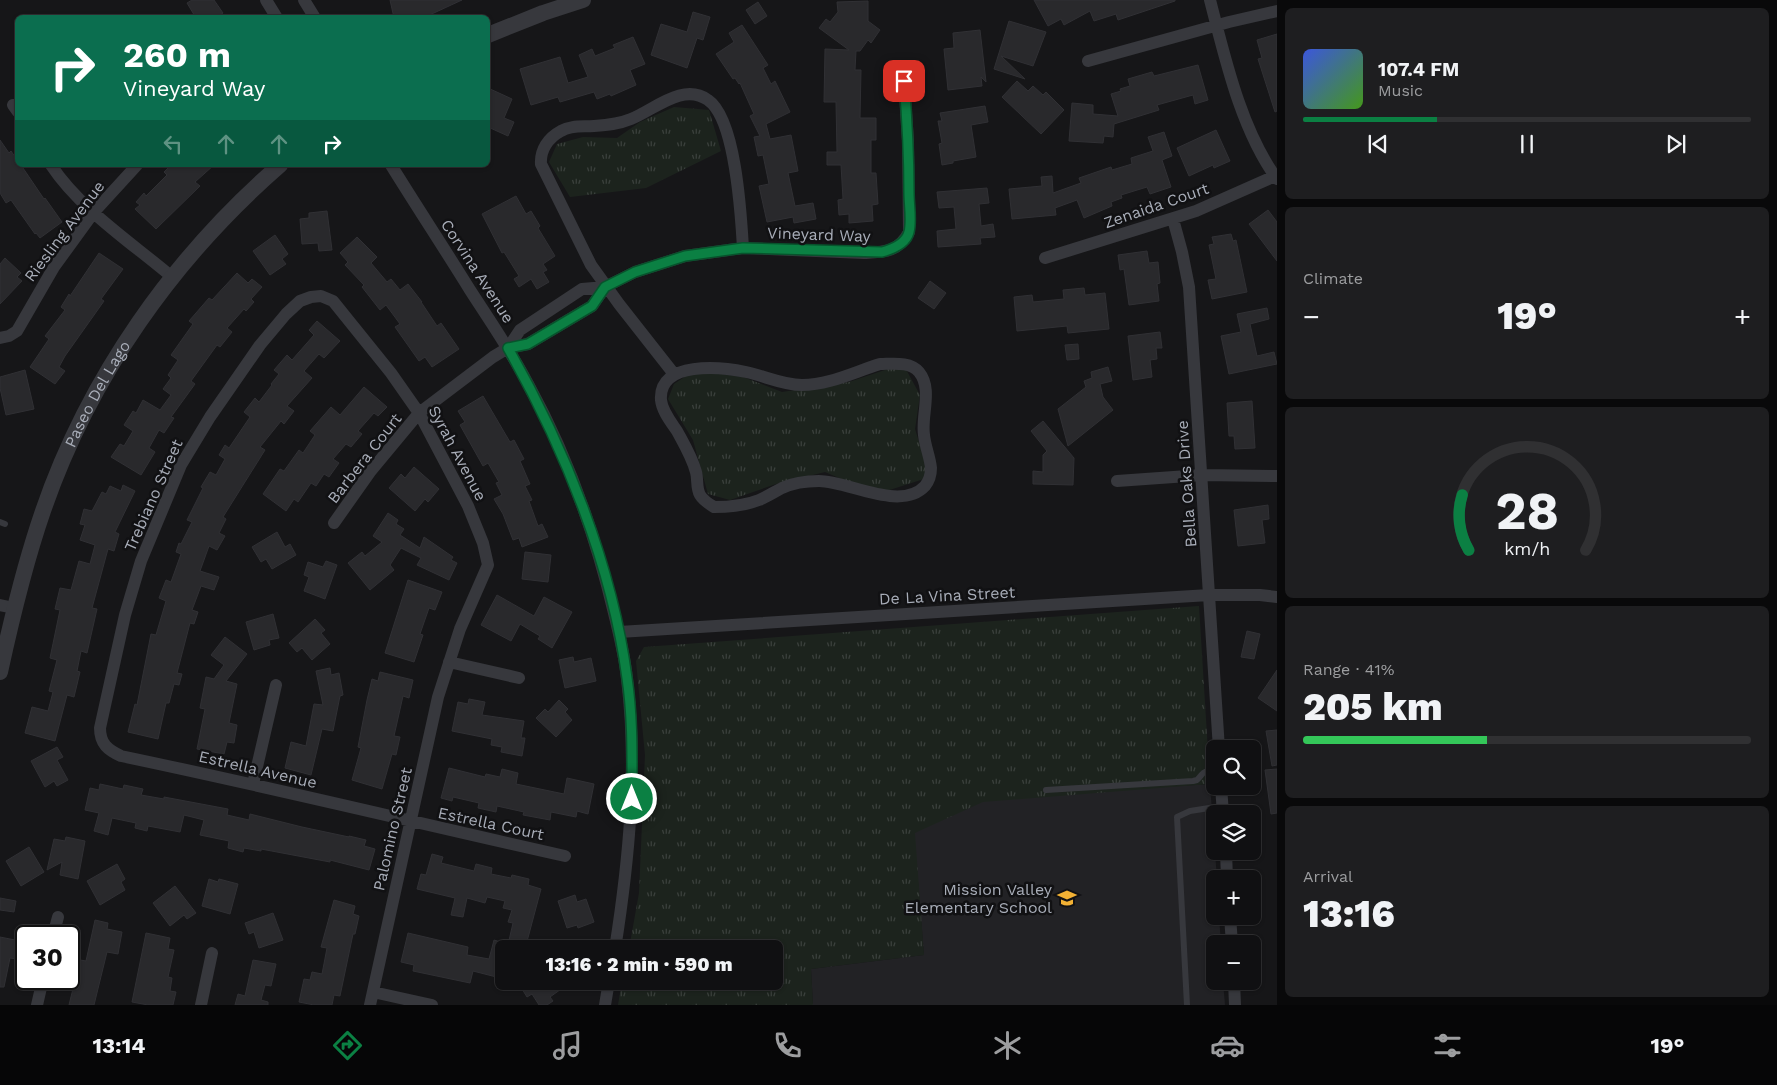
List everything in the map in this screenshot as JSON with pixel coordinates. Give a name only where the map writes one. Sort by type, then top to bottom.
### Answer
[{"type":"street","points":[[266,0],[275,15]]},
{"type":"street","points":[[304,0],[313,15]]},
{"type":"street","points":[[490,34],[535,16],[583,0]]},
{"type":"street","points":[[1210,0],[1235,94],[1256,143],[1276,178]]},
{"type":"street","points":[[1088,62],[1277,11]]},
{"type":"street","name":"Vineyard Way","points":[[508,348],[520,330],[582,289],[605,287],[635,272],[685,256],[743,248],[882,252],[894,249],[904,241],[909,232],[908,141],[904,81]]},
{"type":"street","points":[[674,374],[605,287],[591,265],[550,186],[541,164],[540,154],[552,137],[569,127],[622,122],[642,115],[675,97],[687,94],[707,98],[715,106],[723,121],[732,152],[737,182],[743,248]]},
{"type":"street","points":[[53,167],[67,186],[94,212],[172,277]]},
{"type":"street","name":"Riesling Avenue","points":[[1,338],[17,331],[54,267],[94,212],[135,167]]},
{"type":"street","name":"Paseo Del Lago","points":[[0,672],[7,607],[75,434],[97,391],[120,352],[172,277],[226,216],[278,167]]},
{"type":"street","name":"Corvina Avenue","points":[[392,167],[508,348],[547,421],[578,496],[606,580],[619,632],[627,678],[630,715],[632,799],[624,891],[616,940]]},
{"type":"street","name":"Zenaida Court","points":[[1045,258],[1173,219],[1276,178]]},
{"type":"street","name":"Bella Oaks Drive","points":[[1173,219],[1180,242],[1189,287],[1218,740]]},
{"type":"street","name":"Vineyard Way","points":[[508,348],[528,344],[592,306],[605,287]]},
{"type":"street","name":"Syrah Avenue","points":[[311,297],[321,296],[333,301],[391,372],[419,413],[468,506],[488,565],[460,629],[450,662]]},
{"type":"street","name":"Trebiano Street","points":[[102,743],[100,728],[125,616],[141,561],[181,465],[210,417],[260,345],[286,314],[300,301],[311,297]]},
{"type":"street","name":"Barbera Court","points":[[334,523],[370,472],[419,413],[493,357],[508,348]]},
{"type":"street","points":[[880,364],[912,366],[924,379],[926,391],[923,419],[924,436],[931,467],[930,477],[925,486],[903,496],[886,496],[821,481],[800,483],[783,488],[760,500],[742,505],[714,507],[699,494],[696,472],[690,454],[664,409],[661,399],[663,390],[668,380],[674,374],[683,371],[711,368],[729,369],[748,372],[788,384],[803,385],[827,381],[880,364]]},
{"type":"street","points":[[1117,481],[1202,475],[1277,476]]},
{"type":"street","name":"De La Vina Street","points":[[619,632],[1209,595],[1277,597]]},
{"type":"street","points":[[450,662],[519,678]]},
{"type":"street","name":"Palomino Street","points":[[370,1005],[438,697],[450,662]]},
{"type":"street","points":[[253,784],[276,685]]},
{"type":"street","name":"Estrella Avenue","points":[[102,743],[109,751],[121,756],[253,784],[409,822]]},
{"type":"street","name":"Estrella Court","points":[[409,822],[565,856]]},
{"type":"street","points":[[56,925],[58,917]]},
{"type":"street","points":[[201,1005],[212,953]]},
{"type":"street","points":[[37,1005],[40,990]]},
{"type":"street","points":[[605,1005],[608,990]]},
{"type":"street","points":[[1235,990],[1236,1005]]},
{"type":"street","points":[[374,992],[432,1005]]},
{"type":"lane","points":[[1046,790],[1193,781],[1197,780],[1200,774],[1206,771]]},
{"type":"lane","points":[[1187,1005],[1177,816],[1190,811],[1206,811]]},
{"type":"shaded area","name":"Mission Valley Elementary School","points":[[1206,784],[1206,795],[1211,795],[1212,805],[1206,805],[1206,860],[1216,860],[1216,870],[1206,870],[1206,925],[1220,925],[1220,935],[1206,935],[1206,990],[1224,990],[1225,1005],[813,1005],[811,969],[924,955],[914,833],[966,800]]},
{"type":"green space","points":[[674,107],[709,110],[721,151],[646,188],[570,197],[549,162],[557,144],[583,137],[617,138],[640,122]]},
{"type":"green space","points":[[903,364],[920,395],[915,429],[930,477],[877,494],[825,472],[776,484],[730,500],[708,494],[693,440],[668,399],[674,384],[695,370],[743,377],[782,392],[849,382]]},
{"type":"green space","points":[[1199,606],[1207,740],[1206,784],[983,802],[915,833],[924,955],[811,969],[813,1005],[618,1005],[620,990],[783,990],[783,940],[631,940],[639,893],[645,755],[636,661],[644,647]]},
{"type":"building","points":[[192,0],[214,0],[223,13],[220,15],[194,15],[187,3]]},
{"type":"building","points":[[390,0],[462,0],[430,15],[393,15]]},
{"type":"building","points":[[1034,0],[1175,1],[1118,20],[1116,14],[1094,21],[1090,11],[1064,25],[1061,19],[1048,26]]},
{"type":"building","points":[[868,1],[868,21],[880,30],[871,43],[868,40],[860,51],[856,51],[855,70],[861,70],[860,118],[876,118],[876,140],[871,140],[871,173],[876,173],[878,204],[872,205],[873,221],[849,223],[849,214],[839,215],[838,200],[843,199],[841,165],[827,165],[827,152],[837,152],[836,102],[824,102],[825,49],[849,50],[819,28],[826,19],[830,22],[838,12],[837,2]]},
{"type":"building","points":[[758,2],[767,16],[755,24],[746,10]]},
{"type":"building","points":[[693,12],[710,17],[703,40],[697,38],[687,68],[651,55],[661,24],[687,32]]},
{"type":"building","points":[[1009,21],[1046,32],[1033,66],[1001,56],[1025,79],[994,69]]},
{"type":"building","points":[[742,25],[768,65],[763,68],[771,84],[775,81],[790,112],[766,124],[770,139],[791,135],[798,171],[788,173],[795,206],[813,203],[816,219],[794,223],[793,217],[767,222],[759,186],[769,184],[763,155],[758,156],[754,137],[760,136],[750,116],[754,114],[740,83],[735,78],[733,79],[716,54],[734,42],[729,33]]},
{"type":"building","points":[[980,30],[986,82],[981,77],[982,86],[948,90],[944,49],[954,48],[953,33]]},
{"type":"building","points":[[1277,34],[1277,111],[1275,112],[1258,59],[1262,58],[1257,40]]},
{"type":"building","points":[[633,37],[645,64],[630,70],[636,85],[611,96],[610,94],[597,99],[594,92],[560,102],[558,97],[531,105],[520,69],[560,57],[568,83],[588,77],[579,55],[592,49],[595,56],[615,48],[613,45]]},
{"type":"building","points":[[1198,65],[1208,100],[1195,104],[1193,95],[1157,105],[1159,110],[1114,124],[1113,137],[1104,136],[1103,143],[1069,141],[1072,103],[1093,105],[1093,114],[1118,116],[1111,94],[1130,86],[1128,79],[1152,72],[1154,76]]},
{"type":"building","points":[[1017,81],[1028,91],[1033,86],[1043,95],[1046,92],[1064,110],[1041,134],[1002,97]]},
{"type":"building","points":[[490,89],[512,99],[504,118],[514,122],[508,136],[490,128]]},
{"type":"building","points":[[985,106],[988,122],[971,125],[976,157],[942,165],[939,144],[942,143],[938,121],[942,121],[940,113]]},
{"type":"building","points":[[1216,130],[1230,161],[1214,168],[1213,165],[1189,176],[1177,148]]},
{"type":"building","points":[[1164,132],[1172,156],[1162,160],[1171,187],[1150,194],[1147,187],[1121,195],[1122,198],[1111,202],[1112,206],[1084,218],[1077,200],[1055,208],[1056,215],[1012,219],[1009,189],[1042,186],[1041,177],[1052,176],[1053,193],[1081,183],[1079,178],[1111,167],[1112,170],[1132,164],[1131,158],[1153,151],[1148,137]]},
{"type":"building","points":[[0,140],[9,153],[11,151],[15,157],[15,167],[23,168],[62,222],[40,238],[35,234],[11,200],[6,203],[0,193]]},
{"type":"building","points":[[169,167],[212,167],[195,182],[200,186],[156,229],[135,209],[140,205],[136,202],[144,193],[146,196],[167,175],[164,172]]},
{"type":"building","points":[[987,188],[989,203],[979,204],[981,226],[993,224],[995,237],[980,238],[981,244],[938,247],[937,231],[956,229],[954,207],[939,208],[937,192]]},
{"type":"building","points":[[516,196],[526,214],[531,211],[540,226],[538,228],[555,256],[543,264],[547,270],[543,272],[549,282],[537,289],[531,279],[519,287],[514,279],[519,276],[504,252],[502,253],[482,214]]},
{"type":"building","points":[[1268,210],[1277,222],[1277,261],[1249,224]]},
{"type":"building","points":[[327,211],[332,250],[319,251],[318,243],[302,244],[300,219],[309,218],[309,213]]},
{"type":"building","points":[[1231,234],[1233,241],[1236,240],[1247,292],[1212,299],[1208,280],[1216,279],[1209,245],[1214,244],[1212,237]]},
{"type":"building","points":[[275,235],[288,254],[282,259],[286,264],[270,275],[253,251]]},
{"type":"building","points":[[357,237],[377,257],[371,263],[387,282],[391,279],[400,290],[408,284],[437,326],[441,323],[459,349],[432,367],[425,357],[419,361],[395,327],[400,324],[386,305],[380,310],[362,287],[364,285],[345,265],[348,262],[340,253]]},
{"type":"building","points":[[1147,251],[1149,263],[1158,262],[1160,283],[1157,284],[1159,301],[1129,305],[1124,269],[1120,270],[1118,255]]},
{"type":"building","points":[[99,253],[123,269],[101,299],[104,301],[65,356],[59,367],[65,371],[55,384],[30,367],[49,339],[45,336],[65,310],[61,307]]},
{"type":"building","points":[[5,258],[21,273],[17,277],[22,281],[0,304],[0,264]]},
{"type":"building","points":[[237,273],[248,283],[252,279],[262,287],[251,299],[254,302],[246,311],[244,309],[227,328],[232,332],[220,347],[217,345],[191,381],[195,384],[171,417],[174,418],[164,433],[159,430],[149,448],[155,452],[141,475],[111,457],[120,444],[124,446],[133,431],[124,425],[133,411],[136,413],[143,400],[160,410],[171,395],[163,389],[171,378],[168,375],[178,360],[171,355],[193,324],[189,321],[209,298],[212,300]]},
{"type":"building","points":[[930,281],[946,293],[934,309],[918,298]]},
{"type":"building","points":[[1084,288],[1085,295],[1105,293],[1109,329],[1068,333],[1067,326],[1017,331],[1014,297],[1032,295],[1033,302],[1064,299],[1063,290]]},
{"type":"building","points":[[1267,308],[1269,319],[1250,324],[1257,356],[1274,352],[1277,364],[1229,374],[1221,336],[1241,332],[1237,314]]},
{"type":"building","points":[[317,321],[340,341],[324,358],[319,354],[304,371],[312,378],[287,406],[294,411],[284,424],[281,421],[260,447],[265,450],[223,517],[226,519],[219,533],[225,536],[217,550],[209,546],[200,571],[219,577],[214,590],[201,586],[192,610],[198,612],[194,624],[190,623],[177,673],[182,674],[179,685],[174,684],[169,703],[166,703],[158,739],[128,732],[135,704],[137,705],[151,634],[156,635],[166,601],[159,598],[166,580],[171,582],[181,554],[176,552],[179,543],[181,544],[192,522],[187,520],[203,488],[201,487],[210,472],[216,475],[225,459],[219,455],[225,445],[229,448],[250,417],[244,412],[255,398],[259,402],[272,385],[279,374],[274,370],[287,355],[292,360],[314,335],[309,330]]},
{"type":"building","points":[[1160,332],[1162,348],[1156,348],[1157,359],[1150,360],[1152,377],[1133,380],[1128,336]]},
{"type":"building","points":[[1078,344],[1079,359],[1067,360],[1065,345]]},
{"type":"building","points":[[1108,367],[1112,381],[1100,384],[1103,397],[1113,410],[1068,446],[1058,409],[1086,387],[1084,381],[1092,378],[1091,372]]},
{"type":"building","points":[[25,370],[34,409],[6,415],[0,388],[0,377]]},
{"type":"building","points":[[364,387],[387,407],[378,416],[374,413],[358,431],[362,434],[351,447],[346,444],[333,459],[339,463],[329,477],[324,474],[316,486],[311,483],[298,502],[294,499],[286,511],[263,494],[280,469],[284,471],[299,450],[303,453],[315,435],[310,431],[331,407],[340,415]]},
{"type":"building","points":[[483,396],[510,442],[514,440],[524,459],[520,461],[530,484],[525,486],[532,500],[529,501],[538,526],[542,524],[548,537],[522,547],[519,538],[513,540],[503,514],[494,499],[502,495],[496,483],[499,482],[488,463],[483,466],[460,425],[465,422],[458,411]]},
{"type":"building","points":[[1252,401],[1255,448],[1235,449],[1234,436],[1229,436],[1227,403]]},
{"type":"building","points":[[1043,421],[1074,458],[1073,485],[1033,484],[1033,471],[1043,472],[1043,455],[1047,451],[1031,431]]},
{"type":"building","points":[[414,467],[439,489],[428,502],[425,499],[415,511],[389,488],[401,474],[405,478]]},
{"type":"building","points":[[123,485],[135,491],[115,532],[119,534],[114,551],[108,549],[92,608],[97,609],[87,653],[81,651],[77,671],[80,672],[74,697],[67,695],[55,741],[25,733],[32,707],[48,711],[53,692],[49,691],[57,660],[50,658],[60,610],[55,609],[60,588],[71,590],[79,561],[90,564],[95,545],[80,540],[85,525],[80,524],[84,509],[92,511],[102,492],[106,494],[110,486],[121,491]]},
{"type":"building","points":[[1268,505],[1269,519],[1262,520],[1265,543],[1238,546],[1234,510]]},
{"type":"building","points":[[388,513],[398,520],[396,524],[404,529],[400,535],[420,548],[424,537],[453,557],[451,560],[457,563],[449,580],[417,565],[421,558],[401,548],[390,565],[394,570],[370,590],[348,563],[362,552],[365,556],[382,542],[373,536]]},
{"type":"building","points":[[277,532],[285,547],[290,544],[296,555],[272,569],[266,559],[261,562],[252,547]]},
{"type":"building","points":[[525,552],[551,555],[548,582],[522,579]]},
{"type":"building","points":[[326,561],[337,565],[325,599],[304,591],[309,577],[304,575],[308,562],[323,567]]},
{"type":"building","points":[[408,580],[442,592],[435,610],[429,608],[420,634],[423,635],[414,662],[385,653]]},
{"type":"building","points":[[497,595],[534,616],[544,597],[572,612],[552,648],[538,639],[540,636],[520,624],[511,641],[481,625]]},
{"type":"building","points":[[273,614],[279,638],[269,640],[270,645],[254,650],[246,622]]},
{"type":"building","points":[[315,619],[325,630],[321,633],[330,644],[312,660],[302,648],[297,652],[289,643]]},
{"type":"building","points":[[1247,631],[1260,634],[1254,659],[1241,657]]},
{"type":"building","points":[[225,637],[247,654],[226,681],[237,684],[229,723],[237,725],[234,743],[227,742],[224,754],[197,749],[205,709],[200,708],[206,677],[214,679],[224,665],[211,655]]},
{"type":"building","points":[[573,657],[574,662],[591,658],[596,681],[565,688],[559,660]]},
{"type":"building","points":[[330,668],[331,675],[339,673],[343,695],[340,696],[333,731],[322,729],[311,775],[285,768],[291,742],[306,746],[314,704],[323,705],[316,671]]},
{"type":"building","points":[[1277,670],[1277,711],[1258,698]]},
{"type":"building","points":[[380,672],[413,680],[409,698],[403,696],[394,736],[400,737],[396,755],[392,754],[382,789],[352,780],[361,748],[358,747],[372,679],[378,681]]},
{"type":"building","points":[[469,699],[485,702],[482,715],[524,721],[521,738],[525,738],[522,756],[501,752],[502,747],[491,745],[492,739],[452,731],[458,702],[468,704]]},
{"type":"building","points":[[559,700],[568,709],[565,712],[572,720],[556,737],[536,718],[545,709],[548,712]]},
{"type":"building","points":[[1277,730],[1277,765],[1272,766],[1266,731]]},
{"type":"building","points":[[57,747],[63,757],[57,760],[68,780],[57,786],[54,781],[45,787],[31,761]]},
{"type":"building","points":[[449,768],[485,777],[486,774],[500,777],[502,769],[518,773],[516,784],[564,794],[567,778],[594,784],[588,814],[577,811],[576,817],[551,812],[550,820],[523,815],[524,812],[497,806],[496,812],[478,808],[479,803],[453,797],[452,801],[441,798]]},
{"type":"building","points":[[1277,769],[1277,813],[1271,814],[1265,770]]},
{"type":"building","points":[[100,784],[123,789],[124,785],[143,789],[141,795],[164,799],[164,797],[228,809],[227,815],[249,820],[250,814],[366,840],[364,846],[375,849],[369,870],[330,860],[330,862],[261,849],[261,851],[244,848],[243,852],[228,848],[229,841],[200,835],[204,820],[184,815],[180,832],[148,826],[147,831],[135,828],[136,823],[112,818],[108,835],[94,831],[99,813],[85,810],[90,788],[99,790]]},
{"type":"building","points":[[66,837],[85,841],[78,879],[60,875],[62,862],[47,870],[54,839],[65,841]]},
{"type":"building","points":[[29,847],[44,872],[21,886],[6,861]]},
{"type":"building","points":[[432,854],[443,857],[441,863],[474,871],[476,864],[492,868],[491,874],[511,878],[512,875],[529,879],[528,885],[541,889],[527,940],[509,940],[513,923],[508,922],[512,910],[503,908],[505,901],[487,897],[485,903],[467,898],[463,917],[451,915],[455,898],[417,889],[421,874],[426,875]]},
{"type":"building","points":[[117,864],[125,879],[121,882],[125,890],[100,905],[87,881]]},
{"type":"building","points":[[209,879],[218,882],[219,879],[238,884],[230,914],[202,906]]},
{"type":"building","points":[[175,886],[196,913],[187,919],[184,915],[170,926],[153,903]]},
{"type":"building","points":[[575,895],[577,902],[586,899],[594,922],[578,928],[577,925],[567,928],[558,901]]},
{"type":"building","points":[[0,898],[16,901],[14,912],[0,910]]},
{"type":"building","points":[[334,900],[355,906],[353,914],[359,916],[355,934],[353,934],[340,996],[334,995],[332,1005],[314,1005],[299,1002],[304,979],[310,980],[312,972],[322,974],[327,948],[321,947]]},
{"type":"building","points":[[273,913],[283,940],[259,948],[254,932],[249,934],[245,923]]},
{"type":"building","points":[[95,920],[108,923],[107,929],[122,932],[118,954],[107,952],[94,1005],[69,1005],[73,990],[80,990],[80,960],[86,961]]},
{"type":"building","points":[[146,933],[170,938],[168,949],[174,950],[168,977],[172,978],[170,991],[176,992],[173,1005],[148,1005],[132,1002]]},
{"type":"building","points":[[408,933],[468,947],[467,955],[489,959],[495,940],[495,977],[473,971],[470,983],[413,971],[414,965],[401,962]]},
{"type":"building","points":[[0,937],[15,940],[15,959],[10,958],[4,987],[0,987]]},
{"type":"building","points":[[253,960],[276,964],[271,986],[265,985],[261,1000],[268,1002],[268,1005],[235,1005],[238,994],[245,996]]},
{"type":"building","points":[[523,990],[560,990],[550,997],[553,1001],[547,1005],[539,1005],[532,994],[527,997]]},
{"type":"place","name":"Mission Valley Elementary School","points":[[1067,898]]},
{"type":"route","points":[[632,799],[632,756],[627,678],[619,632],[606,580],[562,455],[528,383],[508,348],[528,344],[592,306],[605,287],[635,272],[685,256],[743,248],[864,253],[894,249],[904,241],[909,232],[908,141],[904,81]]}]
